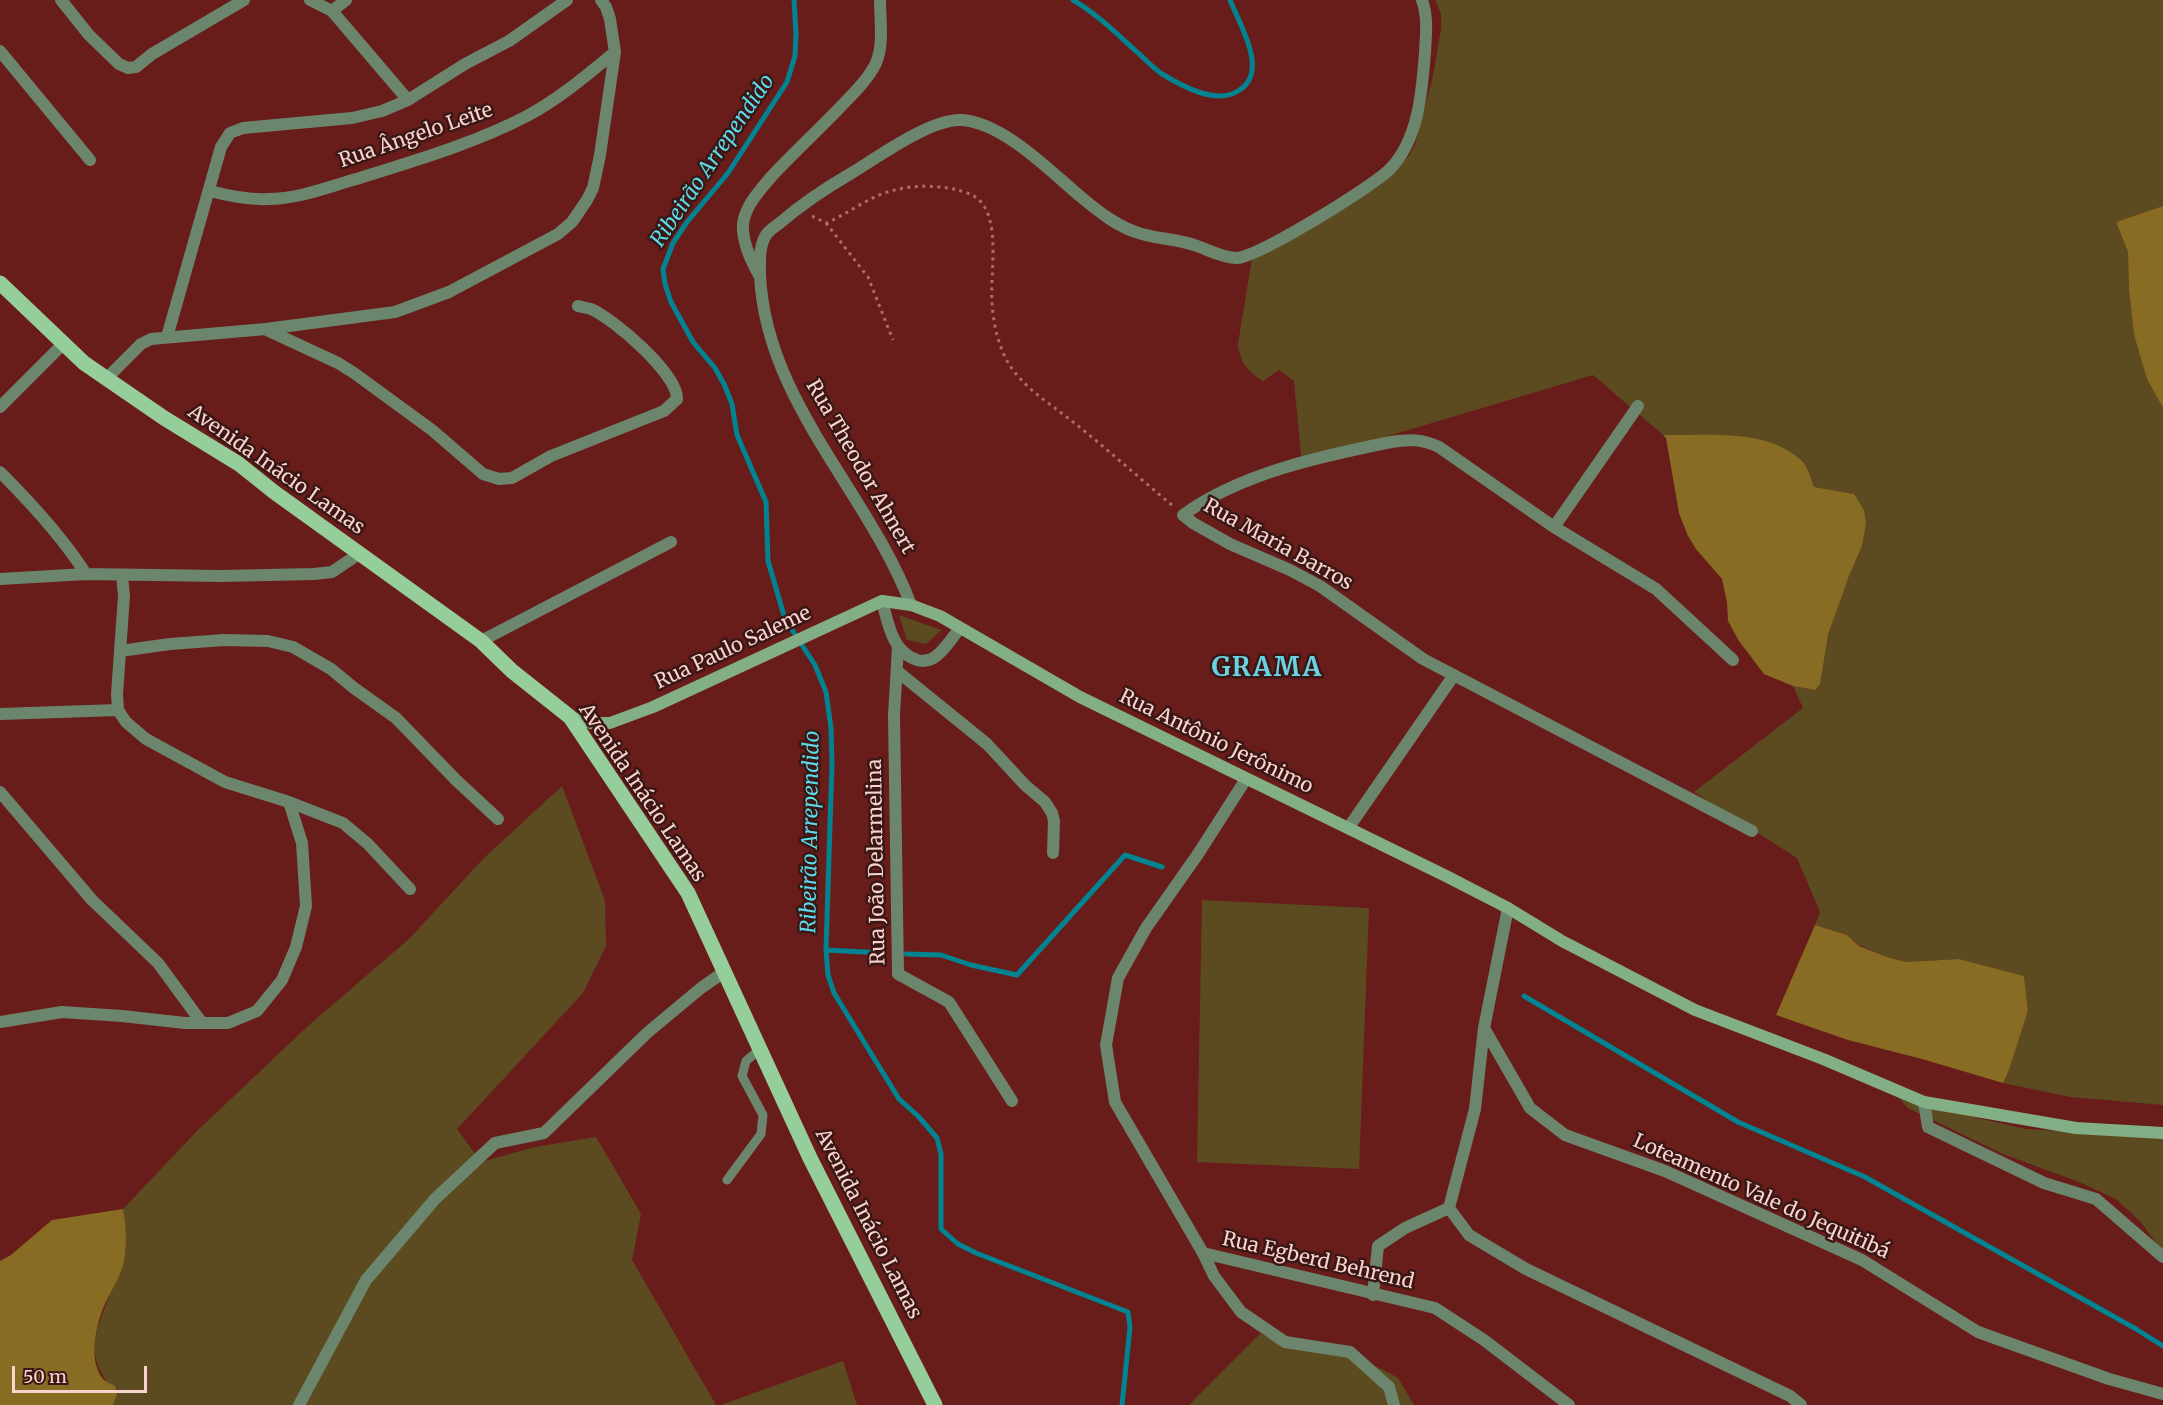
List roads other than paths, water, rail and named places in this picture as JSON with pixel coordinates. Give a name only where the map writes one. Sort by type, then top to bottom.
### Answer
[{"type":"main road","name":"Avenida Inácio Lamas","points":[[0,283],[84,363],[164,418],[239,464],[481,641],[512,671],[570,717],[687,894],[810,1158],[936,1405]]},
{"type":"main road","points":[[882,601],[911,605]]},
{"type":"main road","name":"Rua Paulo Saleme","points":[[570,717],[591,723],[610,723],[653,707],[882,601]]},
{"type":"main road","name":"Rua Antônio Jerônimo","points":[[911,605],[940,616],[1080,697],[1349,827],[1508,908],[1562,941],[1695,1010],[1823,1059],[1923,1102],[2076,1128],[2163,1133]]},
{"type":"street","points":[[61,0],[89,34],[119,64],[129,68],[136,67],[152,54],[244,0]]},
{"type":"street","points":[[310,0],[332,11],[408,100]]},
{"type":"street","points":[[332,11],[346,0]]},
{"type":"street","points":[[167,337],[221,147],[230,133],[243,128],[365,116],[408,100],[465,64],[509,41],[567,0]]},
{"type":"street","points":[[106,379],[141,344],[151,339],[266,329],[385,315],[407,309],[469,282],[566,228],[582,209],[593,188],[602,144],[615,52],[614,32],[606,7],[601,0]]},
{"type":"street","points":[[760,278],[744,235],[743,222],[746,213],[761,189],[859,88],[875,65],[880,49],[880,0]]},
{"type":"street","name":"Rua Theodor Ahnert","points":[[911,605],[888,553],[799,405],[776,350],[766,314],[760,278],[761,246],[767,234],[801,205],[921,132],[948,121],[967,120],[989,128],[1015,143],[1046,165],[1081,197],[1115,223],[1140,234],[1191,244],[1213,253],[1242,257],[1298,230],[1384,174],[1392,166],[1404,148],[1421,98],[1426,33],[1426,11],[1422,0]]},
{"type":"street","points":[[0,51],[90,160]]},
{"type":"street","name":"Rua Ângelo Leite","points":[[210,191],[239,197],[283,198],[404,164],[463,143],[526,116],[566,91],[615,52]]},
{"type":"street","points":[[266,329],[346,368],[432,430],[483,474],[506,479],[524,472],[551,456],[664,411],[677,399],[676,390],[643,347],[603,317],[590,309],[578,306]]},
{"type":"street","points":[[0,406],[64,343]]},
{"type":"street","points":[[1554,527],[1638,406]]},
{"type":"street","name":"Rua Maria Barros","points":[[1733,660],[1656,589],[1554,527],[1428,441],[1406,440],[1365,447],[1296,465],[1226,488],[1183,514],[1193,523],[1230,544],[1290,570],[1320,586],[1423,658],[1752,831]]},
{"type":"street","points":[[0,472],[34,508],[86,574]]},
{"type":"street","points":[[481,641],[671,542]]},
{"type":"street","points":[[0,579],[86,574],[221,576],[332,572],[360,553]]},
{"type":"street","points":[[122,575],[124,596],[117,694],[118,710],[126,722],[146,739],[225,782],[290,802],[343,823],[368,844],[410,889]]},
{"type":"street","points":[[882,601],[893,638],[908,657],[925,662],[938,654],[960,628]]},
{"type":"street","points":[[120,651],[224,640],[268,641],[293,647],[331,669],[396,718],[456,780],[498,819]]},
{"type":"street","name":"Rua João Delarmelina","points":[[898,647],[894,715],[898,974],[949,1002],[1012,1101]]},
{"type":"street","points":[[897,671],[987,744],[1025,785],[1045,802],[1054,821],[1053,853]]},
{"type":"street","points":[[1349,827],[1454,675]]},
{"type":"street","points":[[0,714],[118,710]]},
{"type":"street","name":"Rua Egberd Behrend","points":[[1246,779],[1198,854],[1146,928],[1118,978],[1106,1045],[1115,1102],[1203,1253],[1435,1308],[1484,1340],[1569,1405]]},
{"type":"street","points":[[0,792],[92,900],[158,963],[202,1023]]},
{"type":"street","points":[[0,1022],[62,1012],[185,1023],[228,1023],[257,1011],[282,980],[296,947],[306,906],[302,843],[290,802]]},
{"type":"street","points":[[1449,1208],[1474,1109],[1484,1028],[1508,908]]},
{"type":"street","points":[[299,1405],[366,1280],[435,1199],[495,1143],[544,1133],[647,1033],[724,972]]},
{"type":"street","name":"Loteamento Vale do Jequitibá","points":[[1484,1028],[1530,1108],[1565,1135],[1665,1171],[1862,1260],[1978,1332],[2109,1379],[2163,1394]]},
{"type":"street","points":[[1923,1102],[1928,1127],[2044,1183],[2096,1199],[2163,1257]]},
{"type":"street","points":[[1373,1295],[1377,1246],[1405,1228],[1449,1208]]},
{"type":"street","points":[[1449,1208],[1469,1235],[1526,1269],[1790,1396],[1801,1405]]},
{"type":"street","points":[[1203,1253],[1214,1276],[1241,1312],[1285,1342],[1350,1352],[1389,1387],[1394,1405]]},
{"type":"lane","points":[[727,1180],[761,1134],[763,1115],[742,1076],[746,1061],[759,1050]]},
{"type":"waterway","name":"Ribeirão Arrependido","points":[[794,0],[795,56],[787,82],[728,173],[687,222],[673,243],[663,269],[665,284],[671,302],[693,342],[715,368],[732,404],[737,435],[766,502],[768,561],[785,619],[815,665],[826,692],[831,728],[832,763],[826,950],[828,975],[834,993],[899,1099],[937,1138],[941,1154],[941,1229],[958,1244],[976,1253],[1128,1312],[1130,1327],[1122,1405]]},
{"type":"waterway","points":[[1073,0],[1099,18],[1162,74],[1199,92],[1220,96],[1238,91],[1247,83],[1252,73],[1250,48],[1230,0]]},
{"type":"waterway","points":[[906,954],[941,955],[971,965],[1017,975],[1125,855],[1162,867]]},
{"type":"waterway","points":[[826,950],[883,953]]},
{"type":"waterway","points":[[1524,996],[1738,1122],[1865,1177],[2163,1346]]},
{"type":"district","name":"GRAMA","points":[[1267,669]]}]
